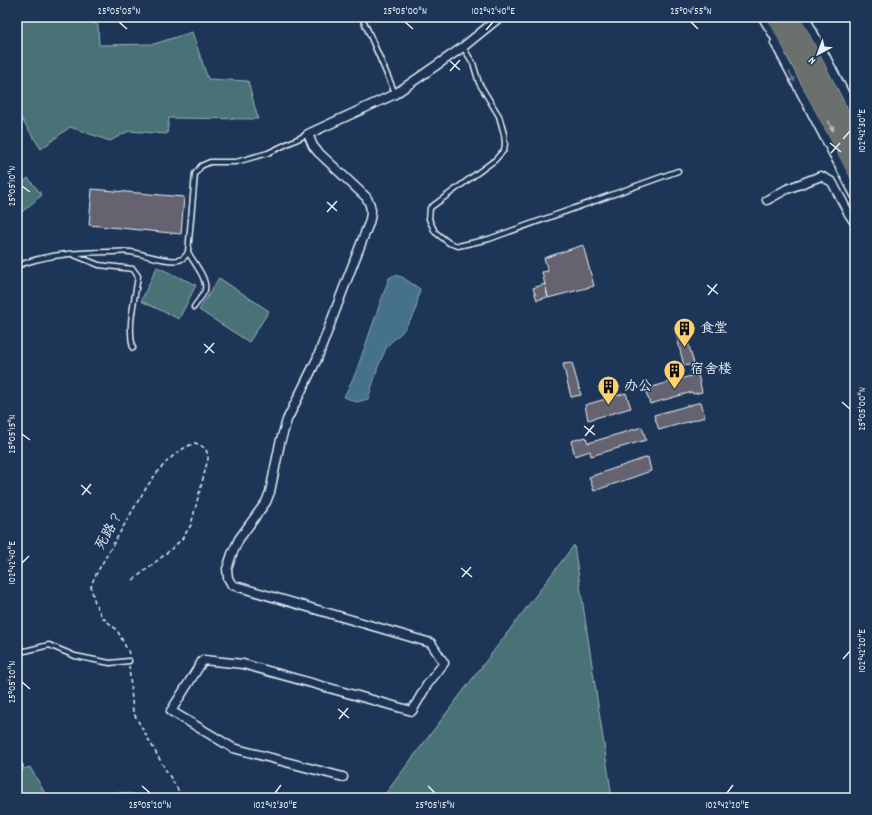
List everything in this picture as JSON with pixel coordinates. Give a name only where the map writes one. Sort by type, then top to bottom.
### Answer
[{"type":"highway","points":[[775,17],[828,104],[855,140]]},
{"type":"highway","points":[[792,17],[855,171]]},
{"type":"main road","points":[[765,17],[828,104]]},
{"type":"main road","points":[[800,17],[828,104]]},
{"type":"street","points":[[343,777],[233,748],[171,711],[203,660],[243,664],[412,711],[427,685],[444,663],[431,643],[232,585],[228,578],[227,569],[239,539],[266,502],[270,492],[280,443],[287,420],[317,359],[372,212],[370,202],[366,196],[318,152],[313,146],[308,134],[395,94],[463,48],[500,17]]},
{"type":"street","points":[[762,17],[822,135],[855,195]]},
{"type":"street","points":[[805,17],[855,114]]},
{"type":"street","points":[[767,200],[788,189],[821,176],[832,182],[855,223]]},
{"type":"lane","points":[[362,17],[395,94]]},
{"type":"lane","points":[[463,48],[473,63],[479,83],[499,116],[505,144],[504,150],[495,160],[430,208],[429,219],[435,232],[449,243],[458,246],[489,238],[678,171]]},
{"type":"lane","points":[[17,266],[34,260],[54,256],[89,252],[130,252],[161,259],[179,260],[186,256],[188,252],[193,184],[195,174],[201,166],[210,162],[236,162],[268,153],[308,134]]},
{"type":"lane","points":[[188,252],[205,282],[205,290],[194,307]]},
{"type":"lane","points":[[72,254],[99,265],[133,268],[136,272],[138,276],[130,328],[130,338],[133,348]]},
{"type":"lane","points":[[17,649],[25,651],[49,645],[75,656],[110,663],[129,661]]},
{"type":"path","name":"死路？","points":[[133,580],[182,539],[191,525],[208,459],[204,446],[195,443],[185,447],[165,464],[149,483],[94,578],[91,587],[95,603],[102,617],[116,630],[128,651],[133,712],[183,798]]},
{"type":"green space","points":[[45,17],[81,17],[98,25],[99,45],[154,44],[192,32],[208,79],[248,81],[258,119],[169,118],[167,134],[129,131],[110,141],[70,127],[41,149],[17,112],[17,21]]},
{"type":"green space","points":[[28,178],[42,195],[17,216],[17,188]]},
{"type":"green space","points":[[157,267],[196,285],[179,319],[141,301]]},
{"type":"green space","points":[[219,278],[269,311],[249,342],[199,310]]},
{"type":"green space","points":[[574,545],[612,798],[382,798]]},
{"type":"green space","points":[[30,767],[46,795],[46,798],[17,798],[17,771]]},
{"type":"green space","points":[[116,792],[163,798],[104,798]]},
{"type":"water","points":[[395,275],[402,277],[420,289],[415,313],[402,332],[387,346],[378,367],[368,399],[357,402],[344,397],[356,372],[389,278]]},
{"type":"building","points":[[92,189],[184,197],[181,234],[89,225]]},
{"type":"building","points":[[583,245],[594,286],[548,298],[542,272],[548,271],[544,258]]},
{"type":"building","points":[[545,284],[548,297],[537,300],[533,288]]},
{"type":"building","name":"食堂","points":[[685,331],[694,364],[684,366],[676,334]]},
{"type":"building","points":[[572,363],[581,395],[571,397],[563,364]]},
{"type":"building","name":"宿舍楼","points":[[698,374],[702,392],[693,394],[692,392],[650,404],[645,389]]},
{"type":"building","name":"办公","points":[[626,393],[631,408],[588,420],[585,405]]},
{"type":"building","points":[[701,402],[705,417],[659,430],[654,415]]},
{"type":"building","points":[[642,427],[646,440],[591,456],[590,451],[575,456],[571,441],[586,437],[588,443]]},
{"type":"building","points":[[648,457],[651,471],[594,491],[589,477]]},
{"type":"place","name":"食堂","points":[[685,348]]},
{"type":"place","name":"宿舍楼","points":[[674,390]]},
{"type":"place","name":"办公","points":[[608,406]]}]
